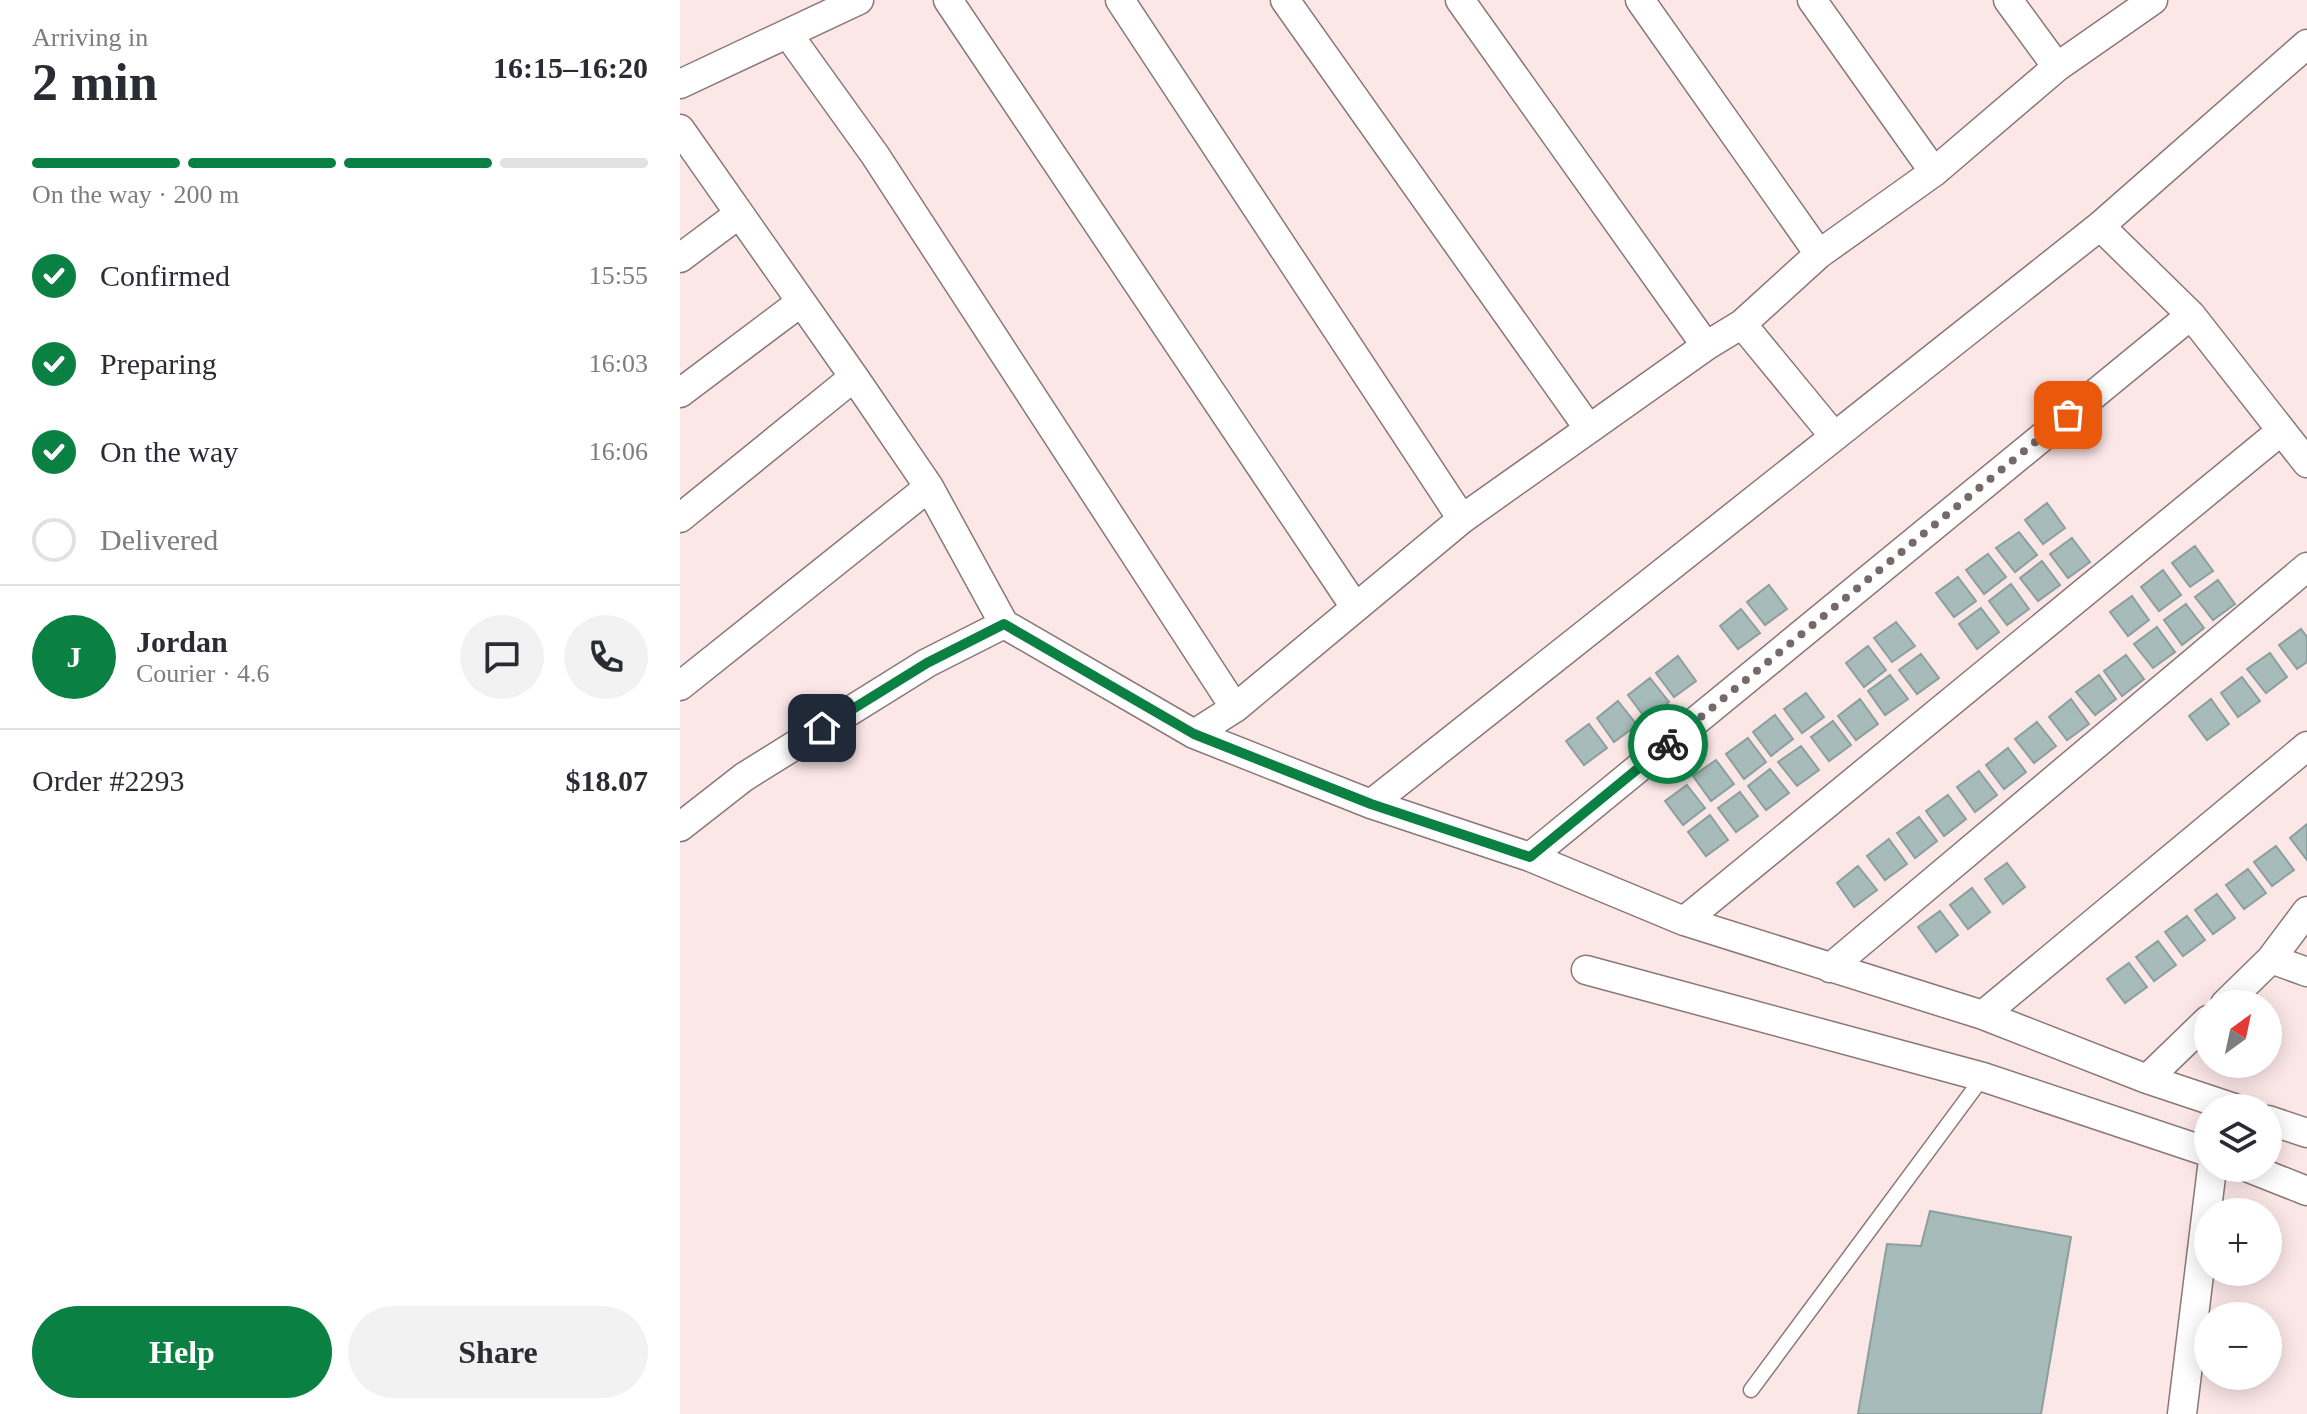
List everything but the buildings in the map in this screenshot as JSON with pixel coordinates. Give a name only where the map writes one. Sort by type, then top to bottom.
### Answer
[{"type":"street","points":[[680,84],[859,0]]},
{"type":"street","points":[[948,0],[1355,607]]},
{"type":"street","points":[[1120,0],[1462,519]]},
{"type":"street","points":[[1285,0],[1589,429]]},
{"type":"street","points":[[1460,0],[1706,346]]},
{"type":"street","points":[[1640,0],[1819,254]]},
{"type":"street","points":[[1812,0],[1934,172]]},
{"type":"street","points":[[2008,0],[2057,67]]},
{"type":"street","points":[[1194,734],[1235,708],[1462,519],[1706,346],[1742,324],[1819,254],[1934,172],[2057,67],[2153,0]]},
{"type":"street","points":[[788,34],[875,155],[1235,708]]},
{"type":"street","points":[[1371,804],[2100,226],[2307,44]]},
{"type":"street","points":[[680,129],[929,487],[1004,624],[1194,734],[1371,804],[1530,857],[1684,921],[1983,1015],[2194,1095]]},
{"type":"street","points":[[680,258],[739,214]]},
{"type":"street","points":[[2100,226],[2191,315],[2307,463]]},
{"type":"street","points":[[680,393],[801,302]]},
{"type":"street","points":[[1530,857],[2191,315]]},
{"type":"street","points":[[1742,324],[1834,436]]},
{"type":"street","points":[[680,518],[854,377]]},
{"type":"street","points":[[1684,921],[2281,431]]},
{"type":"street","points":[[680,686],[929,487]]},
{"type":"street","points":[[1830,968],[2307,567]]},
{"type":"street","points":[[680,825],[757,769],[927,663],[1004,624]]},
{"type":"street","points":[[1983,1015],[2307,746]]},
{"type":"street","points":[[2239,990],[2271,959],[2307,911]]},
{"type":"street","points":[[2271,959],[2307,972]]},
{"type":"street","points":[[1586,970],[1983,1077],[2194,1147]]},
{"type":"street","points":[[2147,1079],[2194,1034]]},
{"type":"street","points":[[2282,1125],[2307,1133]]},
{"type":"street","points":[[2282,1181],[2307,1191]]},
{"type":"street","points":[[2182,1414],[2210,1182]]},
{"type":"lane","points":[[1751,1390],[1983,1077]]},
{"type":"way so far","points":[[1668,744],[2068,415]]},
{"type":"route","points":[[822,728],[927,663],[1004,624],[1194,734],[1371,804],[1530,857],[1668,744]]}]
